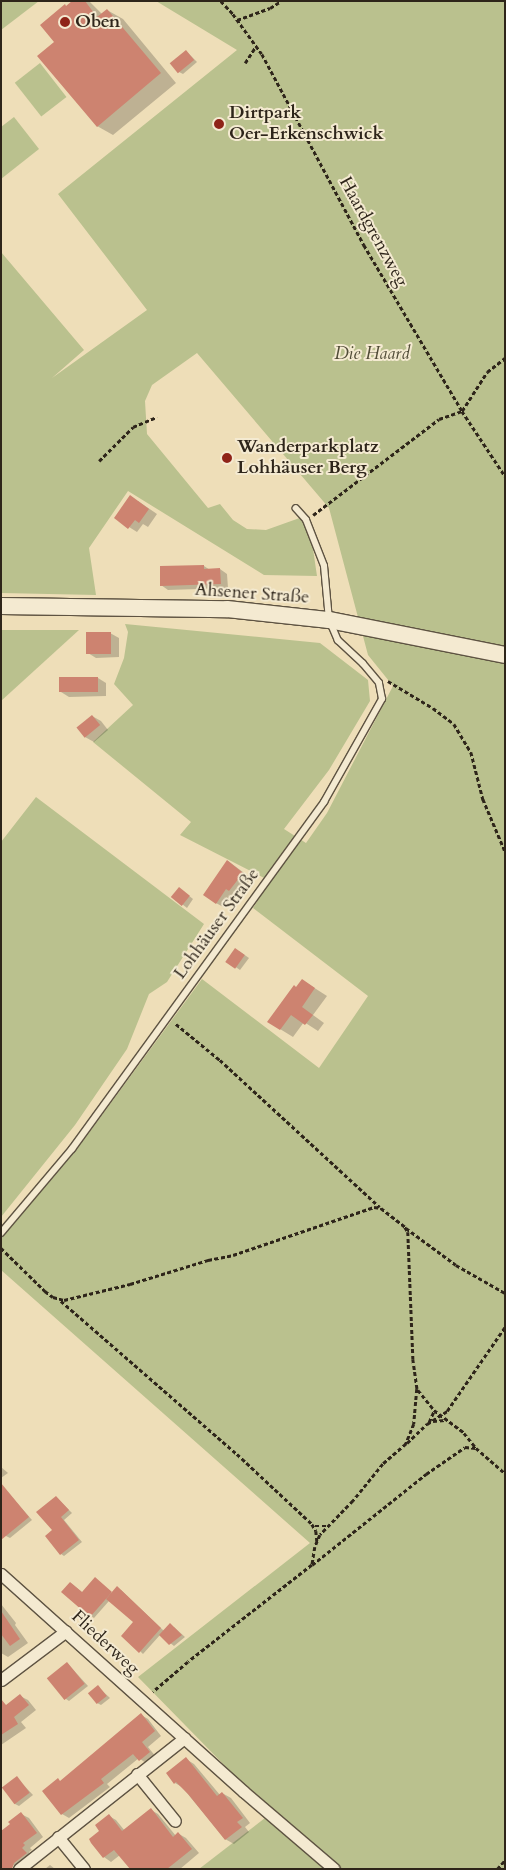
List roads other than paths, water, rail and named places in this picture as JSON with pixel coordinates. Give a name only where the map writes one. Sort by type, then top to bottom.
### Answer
[{"type":"main road","name":"Ahsener Straße","points":[[1,606],[227,609],[329,620],[500,654]]},
{"type":"street","name":"Fliederweg","points":[[1,1574],[143,1702],[334,1869]]},
{"type":"street","points":[[1,1680],[66,1631]]},
{"type":"street","points":[[19,1869],[184,1738]]},
{"type":"street","points":[[137,1774],[175,1821]]},
{"type":"street","points":[[58,1837],[84,1869]]},
{"type":"lane","name":"Lohhäuser Straße","points":[[1,1233],[72,1149],[324,802],[382,699],[379,683],[368,669],[338,641],[329,620],[324,566],[306,520],[296,509]]},
{"type":"place","name":"Oben","points":[[65,22]]},
{"type":"place","name":"Dirtpark Oer-Erkenschwick","points":[[219,124]]},
{"type":"place","name":"Wanderparkplatz Lohhäuser Berg","points":[[227,458]]},
{"type":"park label","name":"Die Haard","points":[[372,354]]}]
